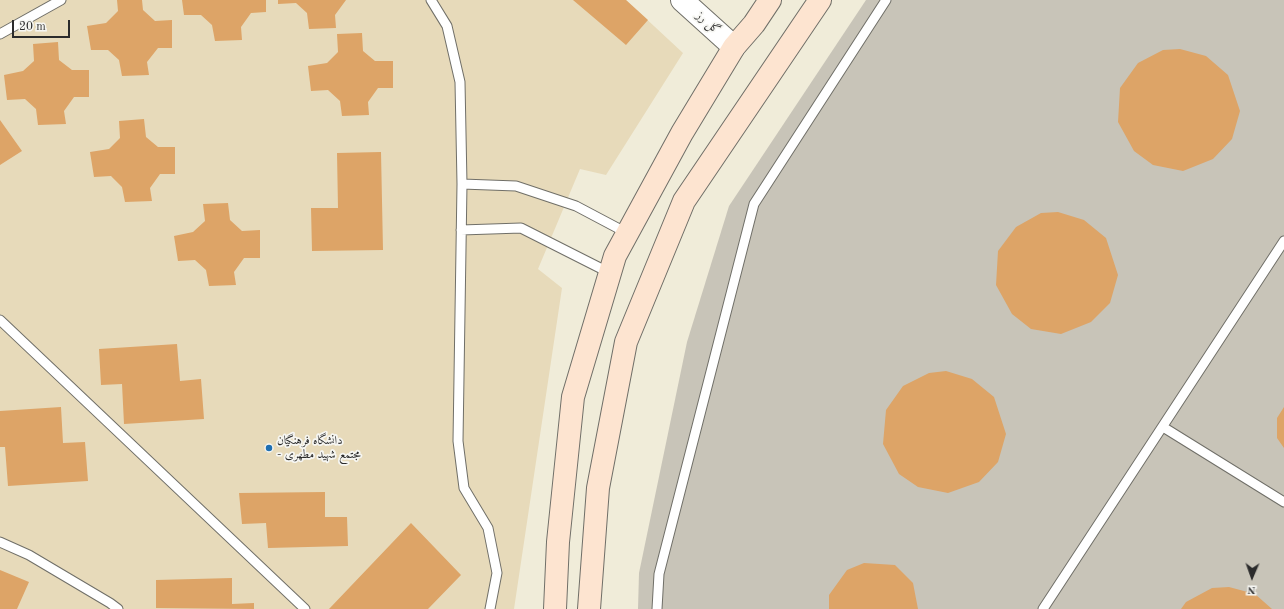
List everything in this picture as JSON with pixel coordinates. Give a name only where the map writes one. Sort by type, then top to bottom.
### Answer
[{"type":"main road","points":[[555,609],[558,542],[573,397],[615,256],[682,133],[734,47],[754,24],[770,0]]},
{"type":"main road","points":[[589,609],[598,488],[626,342],[684,201],[820,0]]},
{"type":"street","name":"گل رز","points":[[682,0],[734,47]]},
{"type":"lane","points":[[0,34],[61,0]]},
{"type":"lane","points":[[431,0],[447,26],[460,82],[462,184],[460,230],[458,441],[464,488],[488,528],[497,573],[490,609]]},
{"type":"lane","points":[[657,609],[659,574],[754,204],[886,0]]},
{"type":"lane","points":[[462,184],[516,186],[576,206],[627,233]]},
{"type":"lane","points":[[460,230],[521,228],[610,273]]},
{"type":"lane","points":[[1043,609],[1163,428],[1284,241]]},
{"type":"lane","points":[[0,320],[305,609]]},
{"type":"lane","points":[[1163,428],[1284,502]]},
{"type":"lane","points":[[0,542],[29,555],[118,609]]},
{"type":"shaded area","name":"دانشگاه فرهنگیان - مجتمع شهید مطهری","points":[[0,0],[626,0],[683,53],[606,175],[580,169],[538,269],[562,288],[514,609],[0,609]]},
{"type":"shaded area","points":[[866,0],[1284,0],[1284,609],[638,609],[639,573],[687,342],[729,206]]},
{"type":"building","points":[[117,0],[142,0],[143,10],[155,21],[172,20],[172,48],[158,48],[147,62],[149,75],[122,76],[119,60],[108,50],[91,50],[87,26],[106,23],[118,11]]},
{"type":"building","points":[[182,0],[266,0],[266,12],[251,13],[241,27],[242,40],[215,41],[212,25],[201,15],[184,15]]},
{"type":"building","points":[[278,0],[346,0],[335,15],[336,28],[309,29],[307,13],[296,3],[278,4]]},
{"type":"building","points":[[573,0],[626,0],[648,20],[626,45]]},
{"type":"building","points":[[362,33],[363,51],[375,61],[393,61],[393,88],[378,88],[368,102],[369,115],[342,116],[340,101],[328,90],[311,91],[308,66],[327,63],[338,52],[337,34]]},
{"type":"building","points":[[58,42],[59,60],[72,70],[89,70],[89,97],[74,97],[64,111],[66,124],[38,125],[36,109],[25,99],[7,100],[4,75],[23,71],[34,61],[33,44]]},
{"type":"building","points":[[1180,49],[1206,56],[1228,75],[1240,111],[1232,139],[1213,159],[1183,171],[1153,165],[1134,151],[1118,122],[1120,88],[1138,63],[1163,50]]},
{"type":"building","points":[[144,119],[146,137],[158,147],[175,147],[175,174],[160,174],[150,188],[152,201],[125,202],[122,187],[111,176],[94,177],[90,152],[109,149],[120,138],[119,121]]},
{"type":"building","points":[[0,120],[22,151],[0,165]]},
{"type":"building","points":[[381,152],[383,250],[312,251],[311,208],[338,208],[337,153]]},
{"type":"building","points":[[228,203],[230,220],[242,231],[260,230],[260,258],[244,258],[234,272],[236,285],[209,286],[206,270],[195,260],[178,261],[174,236],[193,232],[205,221],[203,204]]},
{"type":"building","points":[[1058,212],[1084,220],[1106,238],[1118,275],[1110,303],[1091,322],[1061,334],[1031,329],[1012,314],[996,285],[998,251],[1016,227],[1041,213]]},
{"type":"building","points":[[177,344],[180,381],[201,379],[204,419],[124,424],[122,384],[101,385],[99,349]]},
{"type":"building","points":[[946,371],[972,379],[994,397],[1006,434],[998,462],[979,482],[948,493],[918,487],[899,474],[883,444],[886,410],[903,386],[929,373]]},
{"type":"building","points":[[61,407],[63,443],[85,442],[88,481],[8,486],[5,447],[0,447],[0,411]]},
{"type":"building","points":[[1284,407],[1284,448],[1277,438],[1277,418]]},
{"type":"building","points":[[325,492],[325,517],[347,517],[348,546],[268,548],[266,523],[242,524],[239,493]]},
{"type":"building","points":[[411,523],[461,575],[428,609],[329,609]]},
{"type":"building","points":[[864,563],[895,565],[913,583],[918,609],[829,609],[829,595],[847,570]]},
{"type":"building","points":[[0,570],[29,582],[17,609],[0,609]]},
{"type":"building","points":[[232,578],[232,604],[254,603],[254,609],[156,608],[156,580]]},
{"type":"building","points":[[1229,587],[1255,594],[1272,609],[1181,609],[1186,602],[1212,588]]},
{"type":"place","name":"دانشگاه فرهنگیان - مجتمع شهید مطهری","points":[[269,448]]}]
